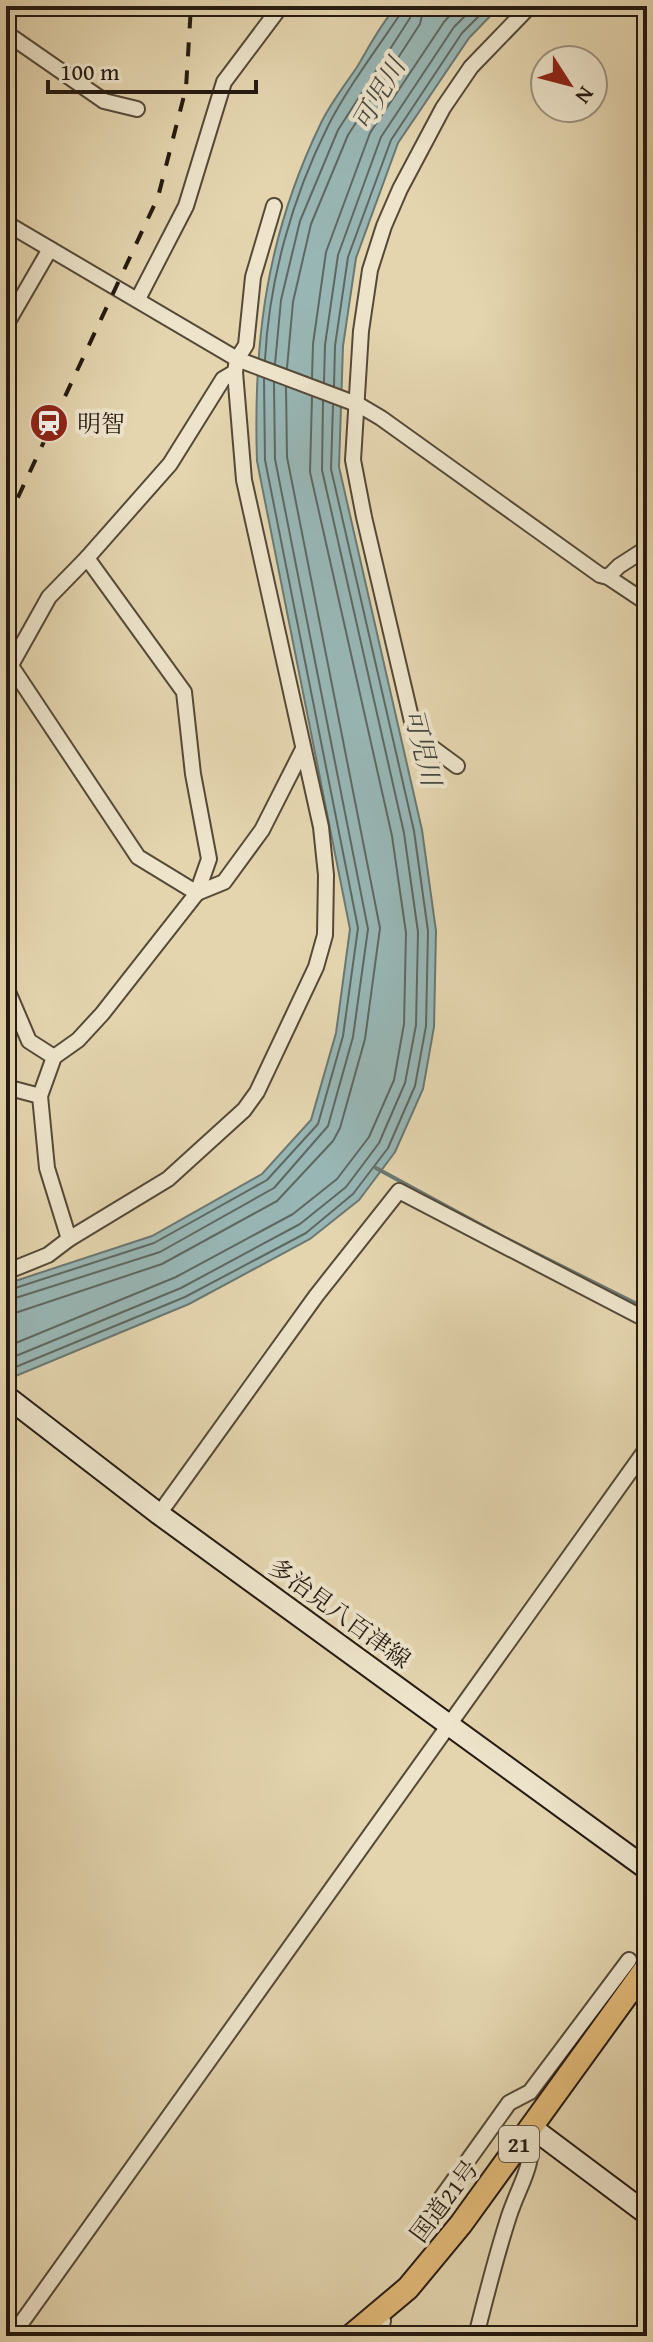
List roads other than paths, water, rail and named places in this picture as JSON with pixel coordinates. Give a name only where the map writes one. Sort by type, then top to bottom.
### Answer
[{"type":"highway","name":"国道21号","points":[[351,2336],[408,2288],[461,2224],[531,2127],[638,1964]]},
{"type":"main road","name":"多治見八百津線","points":[[14,1402],[159,1514],[647,1869]]},
{"type":"main road","points":[[531,2127],[647,2214]]},
{"type":"street","points":[[138,299],[186,206],[224,82],[281,6]]},
{"type":"street","points":[[457,766],[419,738],[413,726],[357,486],[353,460],[354,418],[359,405],[360,346],[367,285],[384,226],[443,108],[471,67],[530,6]]},
{"type":"street","points":[[6,33],[104,101],[137,109]]},
{"type":"street","points":[[197,893],[138,857],[8,670],[49,597],[170,464],[223,379],[236,366],[246,345],[253,277],[274,206]]},
{"type":"street","points":[[6,223],[138,299],[236,366],[359,405],[381,418],[600,575],[647,603]]},
{"type":"street","points":[[6,325],[50,249]]},
{"type":"street","points":[[6,1272],[48,1255],[168,1179],[244,1110],[257,1092],[294,1016],[316,967],[325,935],[327,908],[321,827],[244,480],[236,366]]},
{"type":"street","points":[[608,577],[647,548]]},
{"type":"street","points":[[69,1239],[47,1168],[40,1096],[54,1057],[78,1040],[102,1014],[197,893],[209,859],[193,774],[184,692],[87,558]]},
{"type":"street","points":[[197,893],[224,882],[232,872],[262,830],[302,751]]},
{"type":"street","points":[[6,987],[29,1041],[54,1057]]},
{"type":"street","points":[[6,1087],[40,1096]]},
{"type":"street","points":[[159,1514],[316,1296],[399,1191],[647,1320]]},
{"type":"street","points":[[12,2336],[647,1448]]},
{"type":"street","points":[[439,2201],[509,2103],[530,2092],[638,1964]]},
{"type":"street","points":[[476,2336],[510,2213],[529,2170],[533,2150],[531,2127]]},
{"type":"street","points":[[379,2336],[383,2321],[380,2312]]},
{"type":"water","name":"可児川","points":[[397,6],[500,6],[469,38],[398,143],[356,258],[343,346],[339,467],[422,830],[436,931],[434,1027],[423,1089],[395,1152],[359,1200],[310,1239],[189,1304],[6,1380],[6,1284],[152,1236],[262,1174],[311,1120],[336,1033],[350,929],[257,461],[258,372],[267,288],[288,205],[303,164],[329,109],[380,27]]},
{"type":"waterway","points":[[376,1168],[503,1237],[647,1309]]},
{"type":"railway","points":[[6,523],[158,197],[186,88],[191,6]]},
{"type":"place","name":"明智","points":[[49,423]]}]
